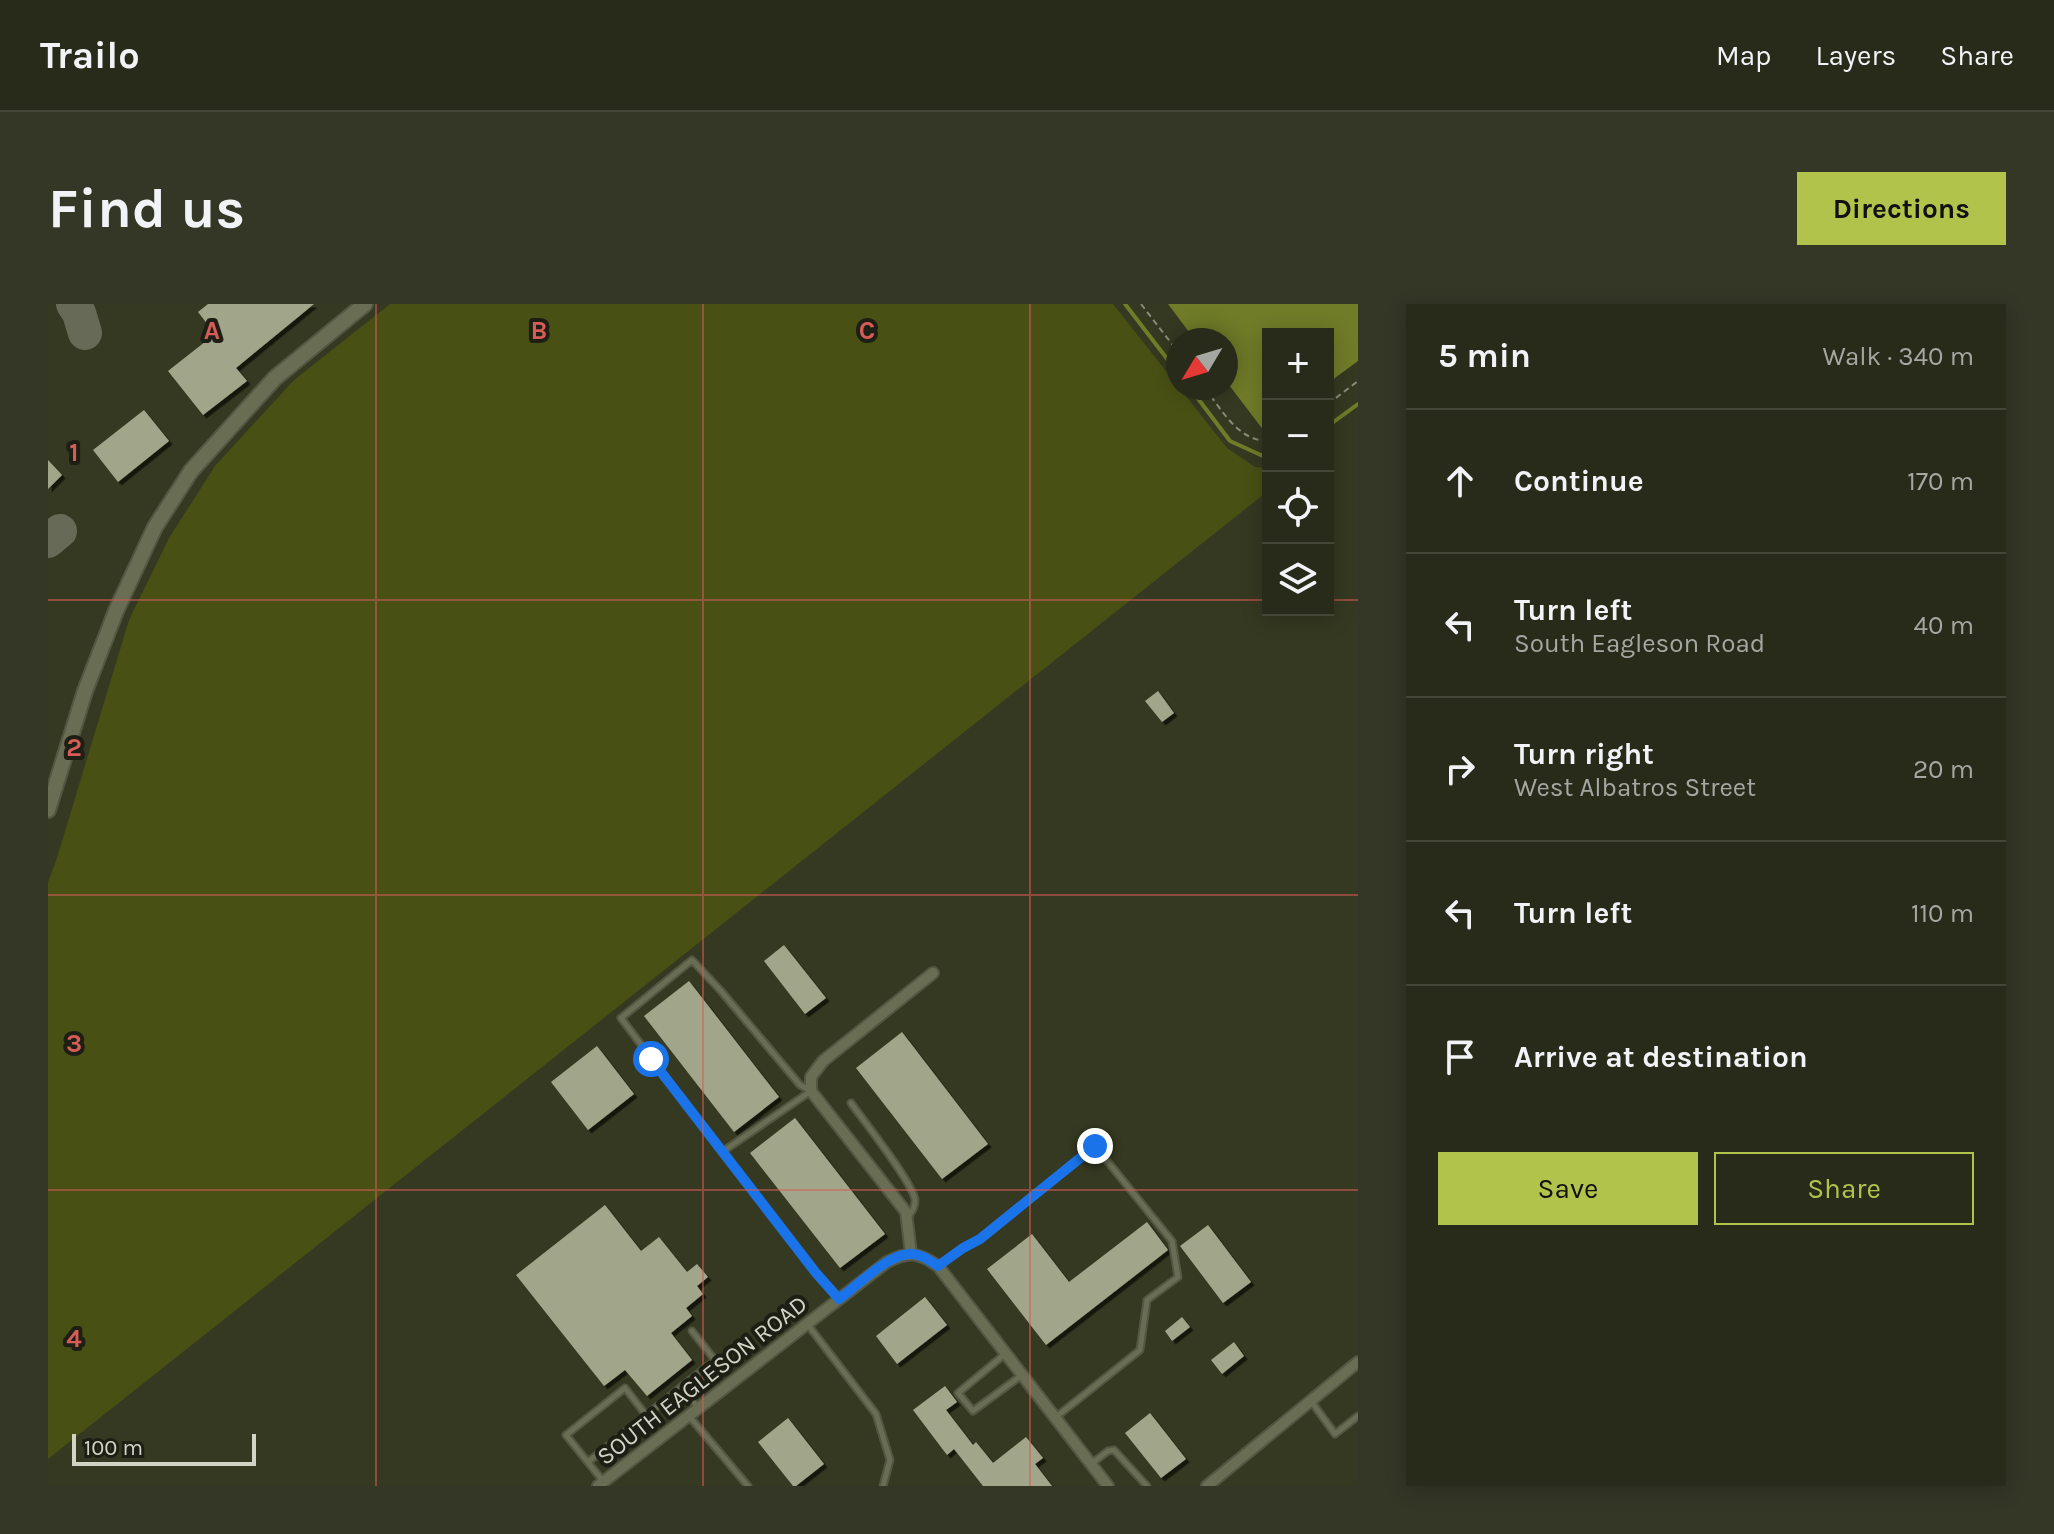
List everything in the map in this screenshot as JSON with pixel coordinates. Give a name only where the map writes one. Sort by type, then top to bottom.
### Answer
[{"type":"main road","points":[[48,810],[85,691],[116,611],[162,516],[191,471],[275,378],[365,304]]},
{"type":"street","points":[[933,973],[823,1061],[811,1077],[811,1091],[906,1212],[911,1254],[925,1257],[938,1266],[1108,1486]]},
{"type":"street","name":"SOUTH EAGLESON ROAD","points":[[600,1484],[887,1262],[911,1254]]},
{"type":"street","points":[[1207,1486],[1358,1362]]},
{"type":"lane","points":[[722,1152],[811,1091],[800,1085],[692,960],[621,1018],[722,1152],[839,1299]]},
{"type":"lane","points":[[851,1103],[915,1196],[915,1206],[907,1218]]},
{"type":"lane","points":[[938,1266],[980,1239],[1095,1146],[1172,1241],[1178,1277],[1147,1300],[1140,1350],[1055,1417]]},
{"type":"lane","points":[[807,1324],[876,1414],[890,1460],[883,1486]]},
{"type":"lane","points":[[588,1462],[715,1360],[692,1331]]},
{"type":"lane","points":[[1006,1353],[958,1393],[973,1411],[1022,1375]]},
{"type":"lane","points":[[682,1386],[694,1412],[748,1486]]},
{"type":"lane","points":[[600,1484],[588,1462],[566,1435],[625,1388],[646,1415]]},
{"type":"lane","points":[[1310,1400],[1335,1434],[1358,1416]]},
{"type":"lane","points":[[1091,1464],[1114,1450],[1147,1486]]},
{"type":"path","points":[[1143,305],[1166,336]]},
{"type":"path","points":[[1333,400],[1358,381]]},
{"type":"path","points":[[1214,400],[1244,434],[1262,441]]},
{"type":"shaded area","points":[[390,304],[1113,304],[1166,371],[1166,400],[1189,400],[1227,448],[1255,467],[1262,468],[1262,496],[48,1459],[48,882],[129,620],[169,538],[215,466],[294,380]]},
{"type":"shaded area","points":[[1168,304],[1358,304],[1358,361],[1334,379],[1334,328],[1262,328],[1262,428],[1238,397],[1238,328],[1186,328]]},
{"type":"building","points":[[208,304],[314,304],[236,368],[247,381],[203,415],[168,371],[215,334],[198,312]]},
{"type":"building","points":[[144,410],[169,441],[118,482],[93,450]]},
{"type":"building","points":[[48,460],[62,475],[48,489]]},
{"type":"building","points":[[1158,691],[1174,713],[1162,722],[1145,701]]},
{"type":"building","points":[[784,945],[826,998],[805,1014],[764,961]]},
{"type":"building","points":[[689,981],[779,1097],[734,1132],[644,1016]]},
{"type":"building","points":[[902,1032],[988,1144],[942,1179],[856,1068]]},
{"type":"building","points":[[597,1046],[634,1094],[588,1130],[551,1082]]},
{"type":"building","points":[[795,1118],[885,1234],[840,1268],[750,1153]]},
{"type":"building","points":[[605,1205],[641,1251],[659,1237],[687,1272],[697,1264],[708,1277],[697,1286],[703,1294],[686,1308],[692,1316],[671,1333],[692,1360],[647,1396],[625,1370],[604,1386],[516,1275]]},
{"type":"building","points":[[1147,1222],[1168,1250],[1046,1345],[987,1269],[1032,1234],[1069,1282]]},
{"type":"building","points":[[1208,1225],[1251,1282],[1223,1303],[1180,1246]]},
{"type":"building","points":[[925,1297],[947,1325],[897,1364],[876,1336]]},
{"type":"building","points":[[1182,1317],[1190,1327],[1172,1341],[1165,1331]]},
{"type":"building","points":[[1234,1342],[1244,1356],[1222,1374],[1211,1360]]},
{"type":"building","points":[[945,1386],[957,1402],[946,1410],[973,1445],[976,1442],[993,1463],[1026,1437],[1043,1458],[1035,1464],[1052,1486],[983,1486],[954,1449],[947,1455],[913,1410]]},
{"type":"building","points":[[1150,1413],[1186,1459],[1161,1478],[1125,1433]]},
{"type":"building","points":[[788,1418],[824,1464],[796,1486],[758,1442]]},
{"type":"waterway","points":[[1125,304],[1166,357]]},
{"type":"waterway","points":[[1199,400],[1230,441],[1262,456]]},
{"type":"waterway","points":[[1334,422],[1358,404]]},
{"type":"taxiway","points":[[73,304],[85,333]]},
{"type":"taxiway","points":[[48,541],[60,531]]},
{"type":"route","points":[[651,1059],[839,1299],[899,1256],[911,1254],[925,1257],[938,1266],[980,1239],[1095,1146]]}]
